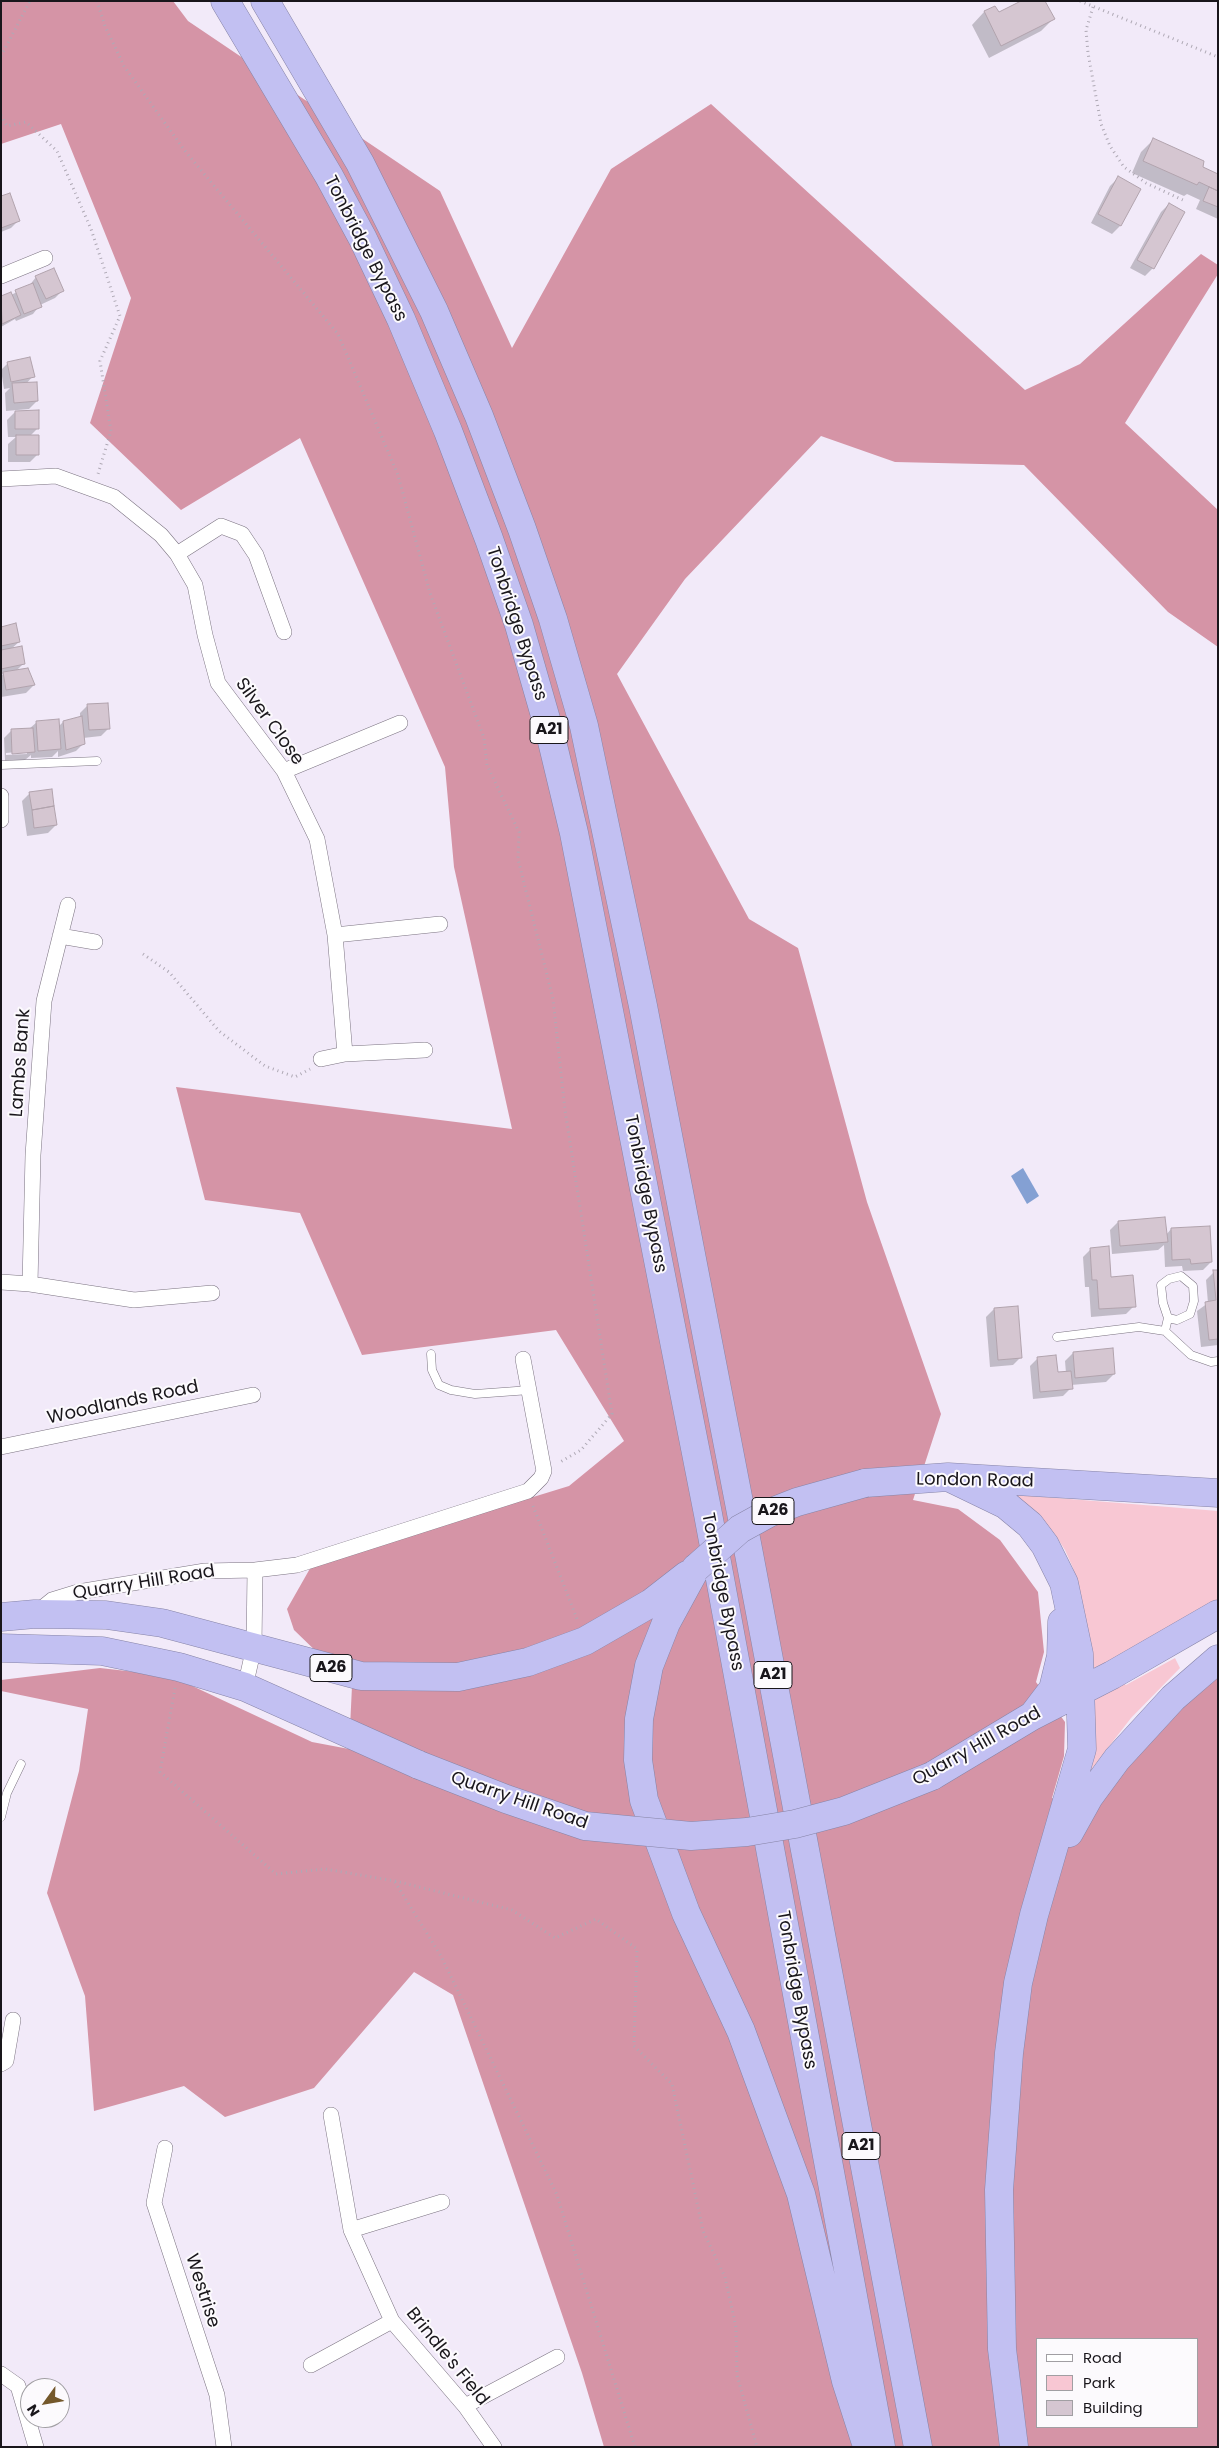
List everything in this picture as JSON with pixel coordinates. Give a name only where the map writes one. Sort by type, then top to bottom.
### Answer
[{"type":"highway","name":"Tonbridge Bypass","points":[[225,1],[329,176],[363,239],[401,320],[448,431],[489,539],[519,625],[550,732],[574,834],[702,1485],[881,2447]]},
{"type":"highway","name":"Tonbridge Bypass","points":[[265,1],[360,163],[434,311],[479,416],[522,529],[553,619],[584,726],[643,1006],[918,2447]]},
{"type":"highway","name":"London Road","points":[[867,2447],[846,2381],[801,2194],[741,2031],[686,1914],[644,1800],[638,1760],[638,1720],[658,1613],[696,1568],[740,1529],[769,1513],[797,1502],[865,1483],[948,1477],[1218,1493]]},
{"type":"highway","name":"A26","points":[[948,1477],[1006,1505],[1030,1524],[1045,1545],[1064,1583],[1061,1656],[1053,1689],[1032,1716]]},
{"type":"highway","points":[[1014,2447],[1002,2349],[999,2190],[1008,2053],[1018,1984],[1034,1914],[1082,1749],[1079,1654],[1064,1583]]},
{"type":"highway","name":"Quarry Hill Road","points":[[1,1617],[35,1614],[106,1615],[162,1623],[361,1676],[458,1677],[528,1662],[658,1613]]},
{"type":"highway","name":"Quarry Hill Road","points":[[1,1648],[102,1651],[179,1667],[245,1686],[419,1765],[506,1799],[585,1826],[691,1836],[747,1832],[795,1824],[844,1811],[932,1776],[1032,1716],[1080,1692],[1218,1614]]},
{"type":"highway","points":[[1046,1876],[1089,1797],[1117,1759],[1173,1698],[1218,1659]]},
{"type":"street","points":[[1,276],[45,258]]},
{"type":"street","name":"Silver Close","points":[[1,479],[56,476],[114,497],[161,535],[177,554],[195,585],[205,636],[218,682],[284,771],[317,839],[335,936],[345,1054]]},
{"type":"street","points":[[177,554],[222,526],[242,534],[256,555],[284,632]]},
{"type":"street","points":[[284,771],[400,723]]},
{"type":"street","points":[[1,796],[1,820]]},
{"type":"street","name":"Lambs Bank","points":[[30,1284],[33,1155],[44,1001],[68,905]]},
{"type":"street","points":[[335,936],[440,924]]},
{"type":"street","points":[[60,936],[95,942]]},
{"type":"street","points":[[321,1059],[345,1054],[425,1050]]},
{"type":"street","points":[[1,1282],[30,1284],[134,1300],[212,1293]]},
{"type":"street","points":[[524,1359],[544,1471],[541,1478],[528,1491]]},
{"type":"street","name":"Woodlands Road","points":[[1,1447],[253,1395]]},
{"type":"street","name":"Quarry Hill Road","points":[[35,1614],[52,1600],[78,1592],[205,1571],[255,1570],[297,1565],[528,1491]]},
{"type":"street","points":[[245,1686],[254,1647],[255,1570]]},
{"type":"street","points":[[1,2064],[6,2061],[13,2020]]},
{"type":"street","name":"Brindle's Field","points":[[331,2115],[351,2230],[392,2321],[465,2406],[494,2447]]},
{"type":"street","name":"Westrise","points":[[165,2148],[154,2203],[217,2395],[224,2447]]},
{"type":"street","points":[[351,2230],[442,2202]]},
{"type":"street","points":[[311,2365],[392,2321]]},
{"type":"street","points":[[465,2406],[557,2357]]},
{"type":"street","points":[[1,2374],[18,2386],[36,2447]]},
{"type":"lane","points":[[1,765],[97,761]]},
{"type":"lane","points":[[1165,1332],[1168,1318],[1163,1303],[1161,1286],[1169,1279],[1182,1276],[1193,1286],[1194,1301],[1190,1314],[1177,1320],[1168,1318]]},
{"type":"lane","points":[[1057,1337],[1139,1327],[1165,1332],[1191,1354],[1211,1362],[1218,1361]]},
{"type":"lane","points":[[431,1354],[432,1370],[439,1385],[451,1390],[475,1394],[530,1390]]},
{"type":"lane","points":[[1,1817],[7,1793],[21,1764]]},
{"type":"path","points":[[1,56],[30,1]]},
{"type":"path","points":[[97,1],[105,26],[129,74],[185,151],[338,334],[398,475],[430,592],[484,738],[487,765],[519,832],[518,859],[553,999],[564,1110],[612,1414],[581,1450],[544,1471]]},
{"type":"path","points":[[1080,1],[1218,57]]},
{"type":"path","points":[[1093,7],[1086,30],[1088,53],[1101,124],[1110,146],[1124,167],[1146,183],[1185,201]]},
{"type":"path","points":[[1,115],[7,126],[26,122],[56,151],[91,229],[120,316],[100,361],[111,431],[93,489]]},
{"type":"path","points":[[143,954],[170,972],[219,1032],[266,1066],[295,1077],[316,1066],[321,1059]]},
{"type":"path","points":[[528,1491],[585,1641]]},
{"type":"path","points":[[179,1667],[160,1772],[276,1874],[325,1869],[395,1881],[512,1910],[554,1938],[596,1920],[637,1949],[634,2046],[672,2084],[703,2231],[725,2277],[736,2327],[738,2375],[757,2447]]},
{"type":"path","points":[[395,1881],[441,1956],[557,2195],[635,2447]]},
{"type":"green space","points":[[1008,1494],[1218,1511],[1218,1606],[1086,1676],[1078,1593],[1073,1568],[1065,1550],[1054,1533]]},
{"type":"green space","points":[[1175,1658],[1180,1668],[1131,1718],[1090,1771],[1084,1769],[1087,1700],[1121,1682],[1126,1685]]},
{"type":"shaded area","points":[[1,1],[173,1],[188,21],[440,191],[512,348],[611,169],[711,104],[1025,390],[1080,364],[1201,254],[1218,265],[1218,274],[1125,423],[1218,510],[1218,647],[1168,612],[1024,465],[895,462],[821,436],[685,579],[617,674],[749,919],[798,948],[867,1202],[941,1414],[913,1500],[958,1509],[1000,1540],[1038,1592],[1044,1652],[1036,1682],[1065,1722],[1064,1756],[1052,1798],[1090,1816],[1114,1773],[1218,1670],[1218,2447],[604,2447],[582,2373],[453,1995],[414,1972],[314,2088],[225,2117],[184,2086],[94,2111],[85,1996],[47,1893],[79,1771],[88,1709],[1,1691],[1,1680],[100,1668],[171,1676],[312,1742],[349,1749],[352,1686],[294,1630],[287,1609],[312,1565],[569,1486],[624,1441],[556,1330],[362,1355],[300,1213],[205,1200],[176,1087],[512,1129],[454,867],[445,767],[300,438],[181,510],[90,423],[131,298],[61,124],[1,144]]},
{"type":"water","points":[[1023,1168],[1039,1196],[1027,1204],[1011,1176]]},
{"type":"building","points":[[1021,1],[1045,1],[1055,19],[1001,46],[984,11],[995,6],[999,12]]},
{"type":"building","points":[[1153,138],[1204,161],[1203,167],[1218,174],[1218,191],[1199,182],[1197,185],[1143,161]]},
{"type":"building","points":[[1118,176],[1141,189],[1121,226],[1098,214]]},
{"type":"building","points":[[1209,187],[1218,191],[1218,207],[1203,201]]},
{"type":"building","points":[[10,193],[20,221],[1,228],[1,196]]},
{"type":"building","points":[[1169,203],[1185,212],[1154,269],[1137,260]]},
{"type":"building","points":[[54,268],[64,291],[46,299],[35,276]]},
{"type":"building","points":[[33,283],[42,307],[24,314],[15,290]]},
{"type":"building","points":[[11,292],[21,315],[2,324],[1,296]]},
{"type":"building","points":[[30,357],[35,377],[11,382],[7,362]]},
{"type":"building","points":[[37,382],[38,401],[14,403],[12,383]]},
{"type":"building","points":[[39,410],[39,429],[15,429],[15,411]]},
{"type":"building","points":[[16,435],[39,435],[39,455],[16,455]]},
{"type":"building","points":[[16,623],[20,642],[1,646],[1,627]]},
{"type":"building","points":[[22,646],[25,664],[1,669],[1,650]]},
{"type":"building","points":[[28,668],[35,685],[6,690],[3,672]]},
{"type":"building","points":[[108,703],[110,729],[89,730],[87,704]]},
{"type":"building","points":[[82,716],[85,744],[66,750],[63,721]]},
{"type":"building","points":[[59,719],[61,749],[38,751],[36,721]]},
{"type":"building","points":[[33,728],[35,752],[12,754],[11,729]]},
{"type":"building","points":[[52,789],[54,806],[32,810],[29,792]]},
{"type":"building","points":[[54,806],[57,825],[34,828],[32,810]]},
{"type":"building","points":[[1165,1217],[1168,1242],[1120,1246],[1118,1221]]},
{"type":"building","points":[[1210,1226],[1212,1262],[1191,1264],[1190,1259],[1172,1260],[1171,1228]]},
{"type":"building","points":[[1109,1246],[1111,1277],[1133,1275],[1136,1307],[1099,1309],[1097,1280],[1092,1280],[1090,1248]]},
{"type":"building","points":[[1213,1270],[1218,1270],[1218,1339],[1209,1340],[1205,1302],[1216,1300]]},
{"type":"building","points":[[1018,1306],[1022,1358],[998,1360],[994,1308]]},
{"type":"building","points":[[1113,1348],[1115,1374],[1075,1378],[1073,1352]]},
{"type":"building","points":[[1056,1355],[1058,1372],[1071,1371],[1073,1389],[1040,1392],[1037,1357]]}]
